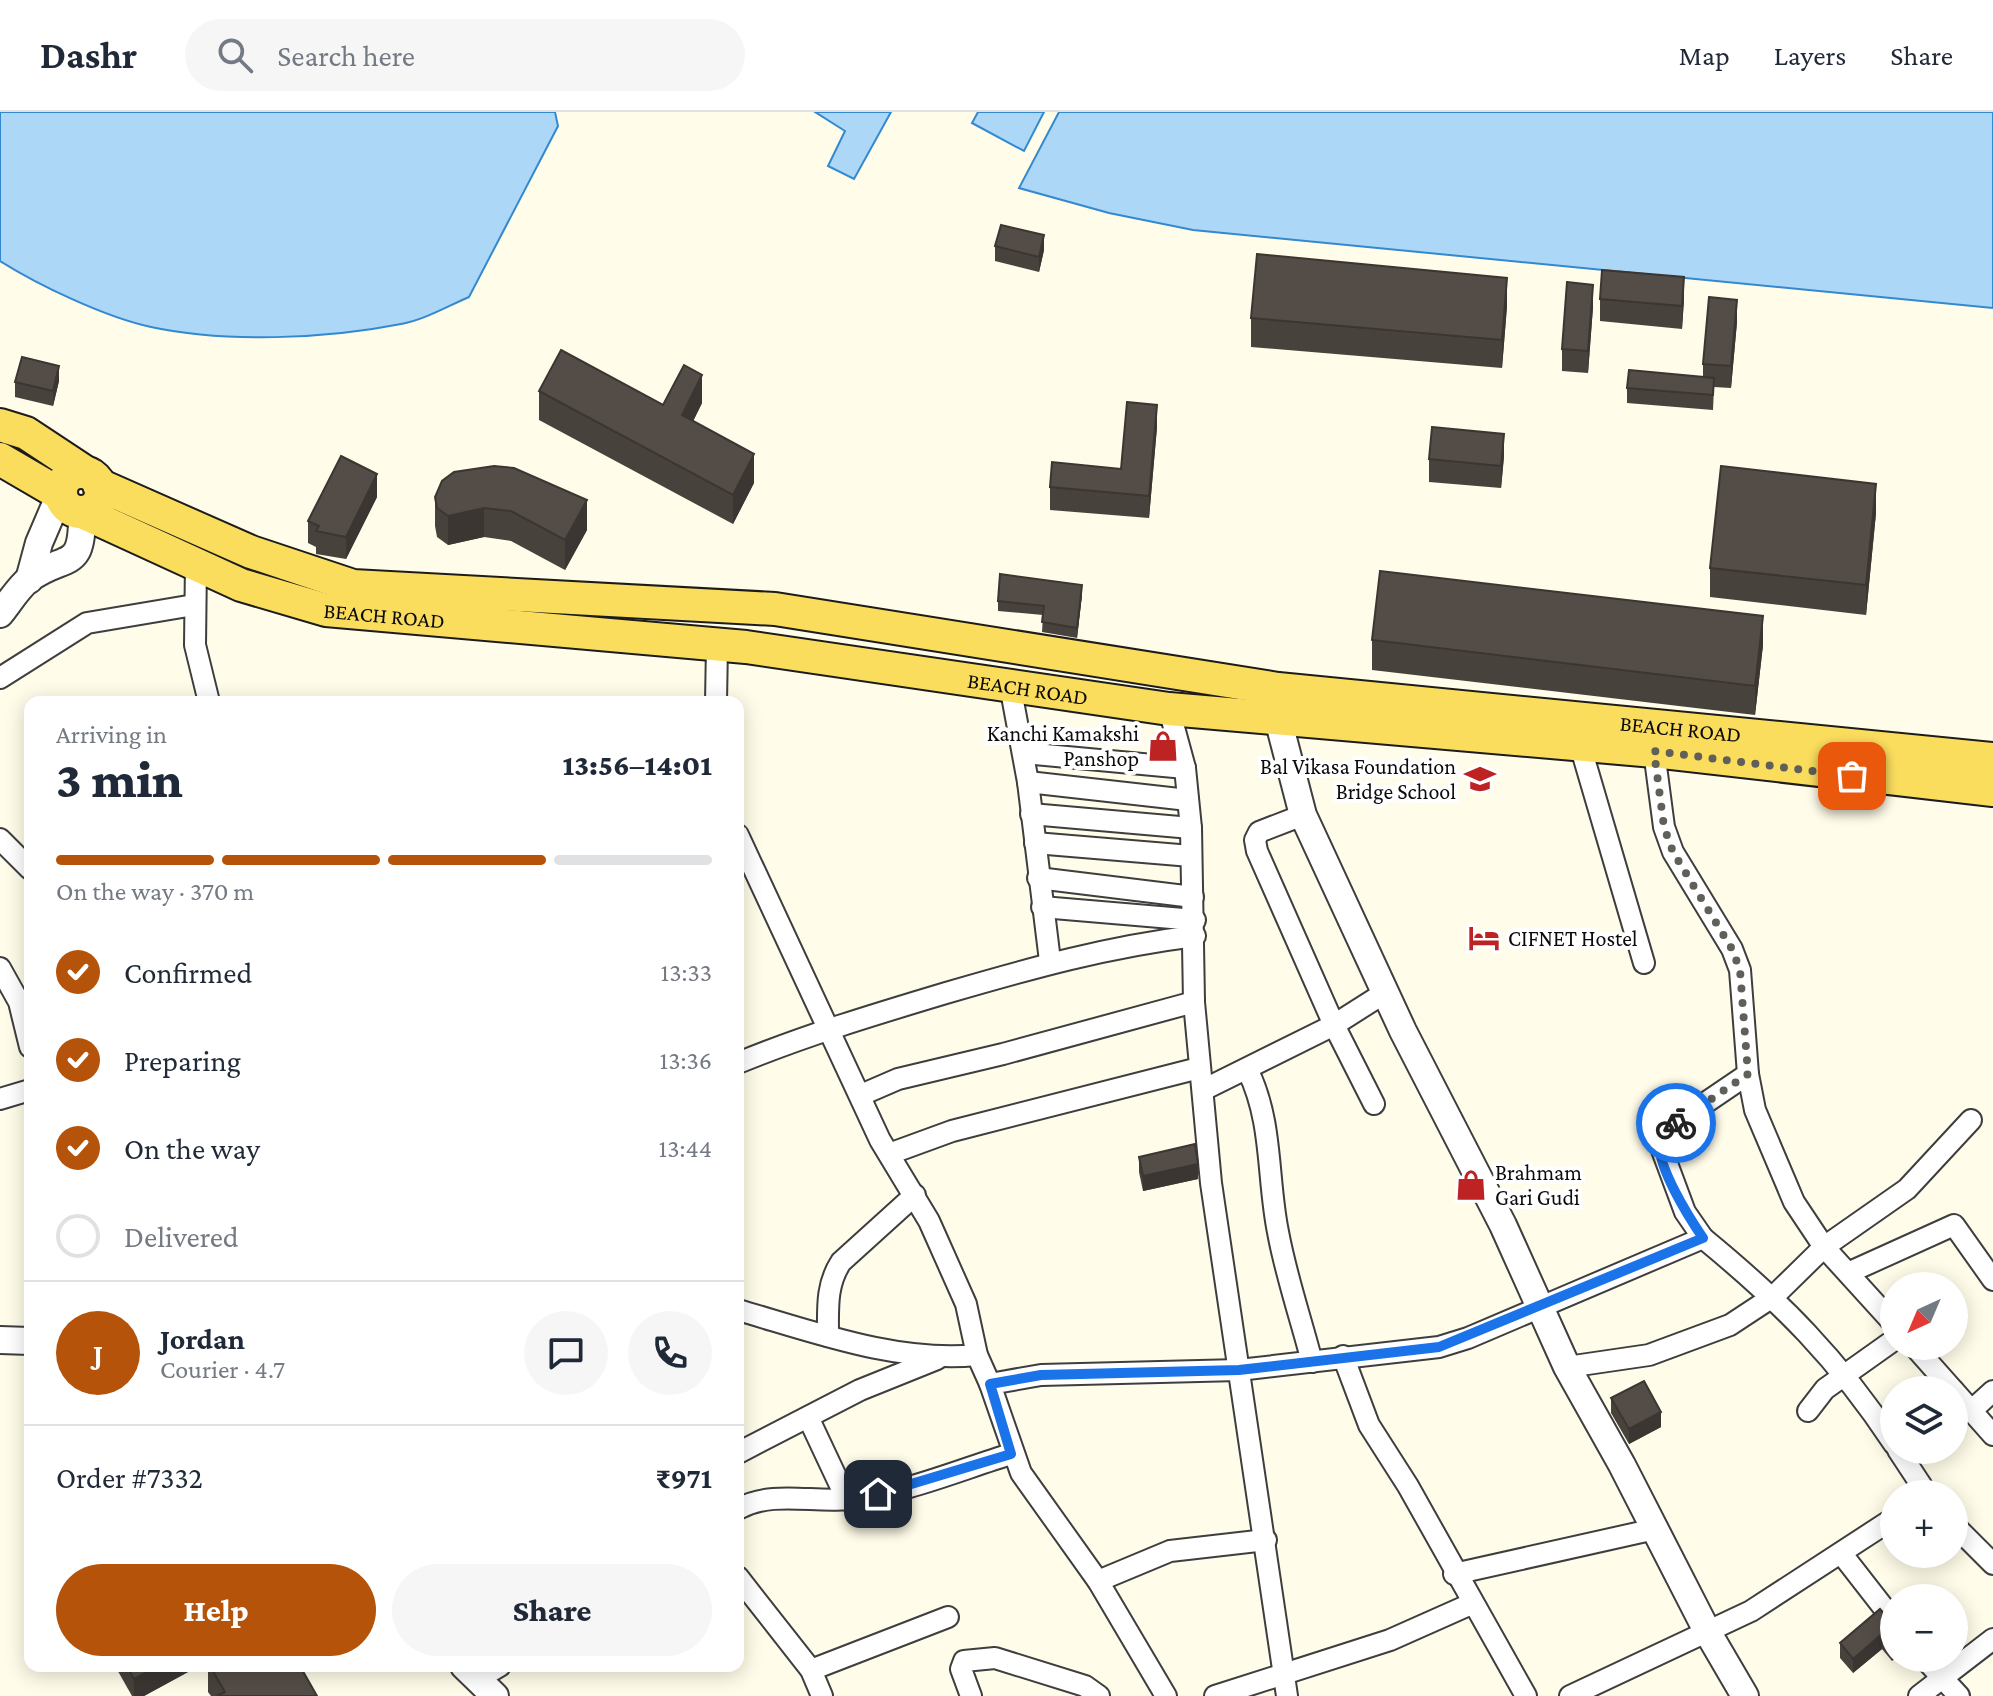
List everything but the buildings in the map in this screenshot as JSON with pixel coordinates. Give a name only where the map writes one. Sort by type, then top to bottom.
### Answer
[{"type":"main road","name":"BEACH ROAD","points":[[0,425],[26,433],[92,478],[251,552],[353,586],[775,609],[1278,704],[1580,745],[1934,769],[1993,759]]},
{"type":"main road","name":"BEACH ROAD","points":[[0,459],[144,543],[196,562],[241,585],[326,610],[717,645],[1169,709],[1278,704],[1934,769],[1993,790]]},
{"type":"main road","points":[[71,503],[67,476],[92,478]]},
{"type":"street","points":[[0,614],[29,580],[72,560],[83,540],[71,503]]},
{"type":"street","points":[[29,580],[39,543],[71,503]]},
{"type":"street","points":[[196,562],[195,645],[208,696]]},
{"type":"street","points":[[0,678],[87,623],[194,605]]},
{"type":"street","points":[[716,696],[717,645]]},
{"type":"street","points":[[1010,685],[1024,753],[1050,961]]},
{"type":"street","points":[[1278,704],[1303,815],[1386,992],[1542,1305],[1567,1367],[1707,1631],[1745,1696]]},
{"type":"street","points":[[1169,709],[1185,768],[1191,828],[1194,1002],[1211,1183],[1286,1686]]},
{"type":"street","points":[[1580,745],[1644,963]]},
{"type":"street","points":[[1654,751],[1664,827],[1673,852],[1732,949],[1740,970],[1748,1074],[1755,1110],[1794,1202],[1824,1247],[1880,1307]]},
{"type":"street","points":[[1024,753],[1185,768]]},
{"type":"street","points":[[1028,782],[1188,800]]},
{"type":"street","points":[[1031,814],[1191,828]]},
{"type":"street","points":[[1303,815],[1265,828],[1255,840],[1257,851],[1334,1025],[1374,1104]]},
{"type":"street","points":[[0,839],[24,863]]},
{"type":"street","points":[[1035,843],[1191,856]]},
{"type":"street","points":[[744,847],[889,1154],[915,1195],[966,1304],[977,1355],[990,1384],[1011,1454],[1098,1581],[1166,1696]]},
{"type":"street","points":[[1038,878],[1193,897]]},
{"type":"street","points":[[1042,907],[1195,928]]},
{"type":"street","points":[[744,1061],[831,1027],[1050,961],[1195,928]]},
{"type":"street","points":[[0,968],[19,1002],[24,1022]]},
{"type":"street","points":[[1203,1090],[1248,1071],[1334,1025],[1386,992]]},
{"type":"street","points":[[861,1095],[898,1079],[1194,1002]]},
{"type":"street","points":[[889,1154],[952,1131],[1199,1068]]},
{"type":"street","points":[[1248,1071],[1259,1094],[1273,1169],[1277,1230],[1312,1362]]},
{"type":"street","points":[[1748,1074],[1664,1131],[1659,1142],[1685,1212],[1703,1238],[1774,1296],[1846,1375],[1880,1424]]},
{"type":"street","points":[[0,1099],[24,1092]]},
{"type":"street","points":[[1567,1367],[1664,1350],[1730,1325],[1774,1296],[1824,1247],[1907,1189],[1971,1120]]},
{"type":"street","points":[[828,1336],[828,1289],[833,1274],[841,1262],[915,1195]]},
{"type":"street","points":[[1850,1272],[1954,1225],[1993,1280]]},
{"type":"street","points":[[990,1384],[1041,1375],[1239,1370],[1343,1356],[1384,1356],[1439,1347],[1703,1238]]},
{"type":"street","points":[[744,1312],[828,1336],[937,1359]]},
{"type":"street","points":[[0,1340],[24,1341]]},
{"type":"street","points":[[1808,1411],[1825,1389],[1880,1350]]},
{"type":"street","points":[[744,1450],[860,1390],[937,1359],[977,1355]]},
{"type":"street","points":[[1343,1356],[1369,1425],[1408,1486],[1454,1574],[1526,1696]]},
{"type":"street","points":[[1926,1360],[1940,1376]]},
{"type":"street","points":[[1971,1411],[1993,1391]]},
{"type":"street","points":[[1968,1408],[1993,1435]]},
{"type":"street","points":[[808,1417],[847,1500]]},
{"type":"street","points":[[744,1507],[762,1500],[789,1497],[847,1500],[878,1494],[1011,1454]]},
{"type":"street","points":[[1570,1696],[1751,1611],[1880,1527]]},
{"type":"street","points":[[1454,1574],[1655,1529]]},
{"type":"street","points":[[1968,1539],[1993,1564]]},
{"type":"street","points":[[1098,1581],[1170,1551],[1266,1540]]},
{"type":"street","points":[[1841,1553],[1880,1603]]},
{"type":"street","points":[[744,1585],[811,1670],[822,1696]]},
{"type":"street","points":[[1215,1696],[1286,1686],[1471,1604]]},
{"type":"street","points":[[811,1670],[948,1617]]},
{"type":"street","points":[[1919,1696],[1993,1639]]},
{"type":"street","points":[[971,1696],[961,1669],[964,1661],[982,1657],[1085,1686],[1099,1696]]},
{"type":"street","points":[[1936,1672],[1959,1696]]},
{"type":"water","points":[[0,112],[555,112],[558,126],[469,297],[401,324],[308,336],[243,337],[180,332],[133,322],[73,300],[0,261]]},
{"type":"water","points":[[815,112],[891,112],[854,179],[828,166],[845,131]]},
{"type":"water","points":[[978,112],[1044,112],[1024,151],[972,123]]},
{"type":"water","points":[[1059,112],[1993,112],[1993,308],[1193,230],[1109,213],[1019,188]]},
{"type":"way so far","points":[[1676,1123],[1748,1074],[1740,970],[1732,949],[1673,852],[1664,827],[1654,751],[1852,776]]},
{"type":"place","name":"Kanchi Kamakshi Panshop","points":[[1163,746]]},
{"type":"place","name":"Bal Vikasa Foundation Bridge School","points":[[1480,779]]},
{"type":"place","name":"CIFNET Hostel","points":[[1484,938]]},
{"type":"place","name":"Brahmam Gari Gudi","points":[[1471,1185]]},
{"type":"route","points":[[878,1494],[1011,1454],[990,1384],[1041,1375],[1239,1370],[1343,1356],[1384,1356],[1439,1347],[1468,1338],[1703,1238],[1685,1212],[1661,1155],[1659,1142],[1664,1131],[1676,1123]]}]
